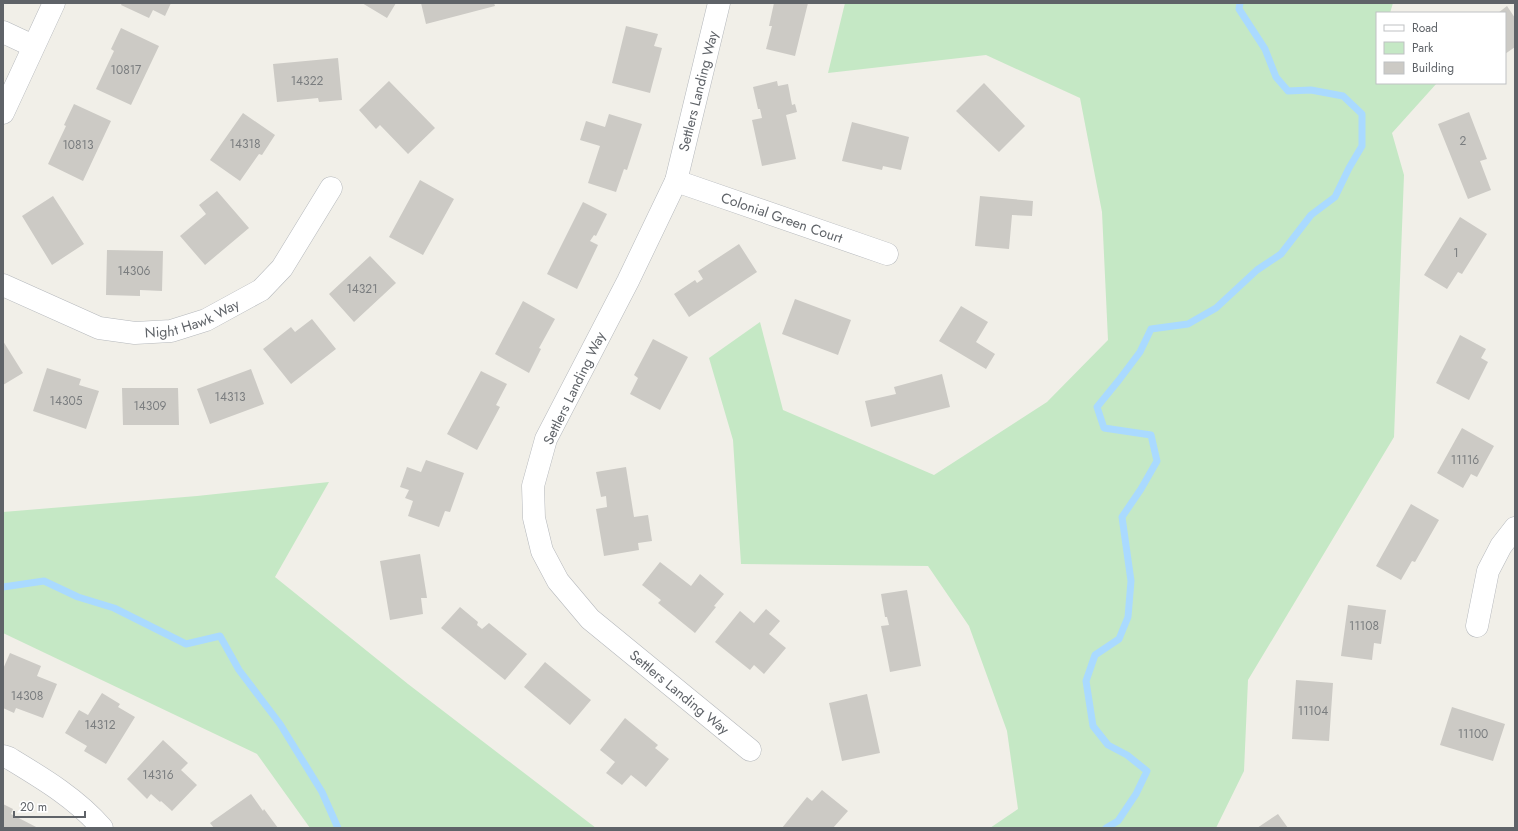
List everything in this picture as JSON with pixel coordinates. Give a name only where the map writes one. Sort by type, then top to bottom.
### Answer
[{"type":"street","points":[[3,113],[54,3]]},
{"type":"street","name":"Settlers Landing Way","points":[[719,3],[676,181],[628,281],[546,439],[533,486],[534,518],[542,551],[558,581],[590,618],[750,750]]},
{"type":"street","points":[[3,32],[33,46]]},
{"type":"street","name":"Colonial Green Court","points":[[676,181],[887,254]]},
{"type":"street","name":"Night Hawk Way","points":[[3,286],[99,328],[135,333],[157,332],[171,330],[206,320],[261,290],[282,268],[331,188]]},
{"type":"street","points":[[1477,626],[1488,571],[1501,546],[1515,528]]},
{"type":"street","points":[[3,756],[9,758],[52,785],[92,817],[102,828]]},
{"type":"green space","points":[[845,3],[1393,3],[1390,12],[1376,12],[1376,84],[1436,84],[1392,133],[1404,175],[1394,437],[1248,680],[1244,771],[1216,828],[990,828],[1018,809],[1007,731],[969,626],[928,566],[741,564],[733,440],[709,358],[760,322],[783,410],[934,475],[1047,402],[1108,340],[1102,212],[1080,98],[986,55],[828,73]]},
{"type":"green space","points":[[329,482],[275,577],[408,684],[596,828],[310,828],[257,754],[3,633],[3,512],[197,496]]},
{"type":"building","points":[[122,3],[171,3],[165,16],[153,10],[149,18],[121,5]]},
{"type":"building","points":[[362,3],[396,3],[387,18]]},
{"type":"building","points":[[421,3],[494,3],[495,6],[426,24]]},
{"type":"building","points":[[774,3],[808,3],[795,56],[766,49],[772,26],[769,26]]},
{"type":"building","points":[[1507,6],[1515,18],[1515,47],[1506,53],[1506,12],[1499,12]]},
{"type":"building","points":[[626,26],[658,34],[654,46],[662,48],[650,93],[612,83]]},
{"type":"building","points":[[121,28],[159,46],[131,105],[96,89],[114,51],[111,49]]},
{"type":"building","points":[[338,58],[342,100],[319,102],[318,98],[277,102],[273,64]]},
{"type":"building","points":[[389,81],[435,128],[408,154],[380,125],[376,129],[359,110]]},
{"type":"building","points":[[777,81],[778,86],[788,84],[792,105],[795,104],[797,112],[786,115],[796,159],[762,166],[752,120],[762,118],[760,109],[758,109],[753,87]]},
{"type":"building","points":[[984,83],[1025,126],[999,152],[956,111]]},
{"type":"building","points":[[74,104],[111,121],[83,181],[48,164],[66,126],[64,125]]},
{"type":"building","points":[[1469,112],[1487,159],[1480,161],[1491,190],[1468,199],[1438,124]]},
{"type":"building","points":[[243,113],[275,135],[262,155],[259,154],[240,181],[210,160]]},
{"type":"building","points":[[609,114],[642,124],[627,170],[624,169],[616,192],[588,183],[600,146],[580,140],[586,121],[605,127]]},
{"type":"building","points":[[852,122],[909,137],[901,170],[883,166],[882,170],[842,161]]},
{"type":"building","points":[[420,180],[454,199],[423,255],[389,237]]},
{"type":"building","points":[[217,191],[249,228],[205,265],[180,236],[206,214],[199,205]]},
{"type":"building","points":[[53,196],[84,244],[52,265],[22,216]]},
{"type":"building","points":[[980,196],[1033,201],[1032,216],[1012,215],[1009,249],[975,246]]},
{"type":"building","points":[[583,202],[607,214],[596,236],[594,235],[590,241],[598,245],[577,289],[547,274]]},
{"type":"building","points":[[1460,217],[1487,234],[1462,274],[1458,272],[1447,289],[1424,275]]},
{"type":"building","points":[[739,244],[757,272],[689,317],[674,294],[695,280],[697,283],[703,279],[698,271]]},
{"type":"building","points":[[107,250],[163,251],[162,291],[140,290],[140,296],[106,295]]},
{"type":"building","points":[[370,256],[396,283],[354,322],[329,294]]},
{"type":"building","points":[[795,299],[851,320],[838,355],[782,334]]},
{"type":"building","points":[[523,301],[555,319],[539,348],[541,349],[529,373],[495,354]]},
{"type":"building","points":[[961,306],[988,322],[976,342],[995,354],[986,369],[939,341]]},
{"type":"building","points":[[312,319],[336,349],[291,384],[263,349],[291,327],[295,332]]},
{"type":"building","points":[[1460,335],[1486,349],[1481,358],[1488,362],[1469,400],[1436,383]]},
{"type":"building","points":[[653,339],[688,357],[660,410],[630,394],[638,378],[634,375]]},
{"type":"building","points":[[3,341],[23,373],[3,385]]},
{"type":"building","points":[[47,368],[81,379],[79,385],[99,391],[86,429],[33,411]]},
{"type":"building","points":[[251,369],[264,404],[210,424],[197,389]]},
{"type":"building","points":[[481,371],[507,384],[496,405],[500,407],[477,450],[447,434]]},
{"type":"building","points":[[942,374],[950,407],[871,427],[865,401],[896,394],[894,387]]},
{"type":"building","points":[[122,388],[178,388],[179,425],[123,425]]},
{"type":"building","points":[[1462,428],[1494,446],[1477,477],[1471,474],[1463,488],[1437,473]]},
{"type":"building","points":[[426,460],[464,473],[450,512],[445,511],[439,527],[408,516],[413,501],[405,498],[409,490],[400,487],[407,467],[421,472]]},
{"type":"building","points":[[626,467],[634,517],[648,515],[652,541],[638,543],[639,550],[604,556],[596,509],[607,507],[606,496],[601,497],[596,472]]},
{"type":"building","points":[[1411,504],[1439,520],[1415,562],[1412,561],[1401,580],[1376,566]]},
{"type":"building","points":[[420,554],[427,598],[421,598],[423,614],[390,620],[380,561]]},
{"type":"building","points":[[660,562],[691,586],[700,574],[724,594],[714,606],[716,607],[695,633],[658,603],[661,600],[642,585]]},
{"type":"building","points":[[907,590],[921,666],[890,672],[881,626],[889,625],[887,617],[885,617],[881,594]]},
{"type":"building","points":[[1348,605],[1386,610],[1381,644],[1374,643],[1372,660],[1341,656]]},
{"type":"building","points":[[460,607],[478,622],[477,625],[482,629],[489,623],[527,654],[505,680],[441,628]]},
{"type":"building","points":[[766,609],[780,621],[769,634],[786,648],[764,674],[754,665],[750,670],[715,642],[740,611],[754,623]]},
{"type":"building","points":[[10,653],[41,666],[37,676],[57,684],[43,718],[16,708],[14,713],[3,708],[3,669]]},
{"type":"building","points":[[545,662],[591,700],[570,725],[524,687]]},
{"type":"building","points":[[1296,680],[1333,683],[1329,741],[1292,739]]},
{"type":"building","points":[[102,693],[120,704],[118,707],[135,717],[106,764],[84,751],[87,746],[65,733],[79,710],[88,715]]},
{"type":"building","points":[[867,694],[880,753],[842,761],[829,703]]},
{"type":"building","points":[[1452,707],[1505,724],[1493,761],[1440,745]]},
{"type":"building","points":[[625,718],[658,745],[655,748],[669,759],[646,787],[631,775],[622,785],[606,773],[615,762],[600,750]]},
{"type":"building","points":[[163,740],[188,763],[181,770],[197,785],[172,811],[151,794],[147,799],[127,779]]},
{"type":"building","points":[[822,790],[848,811],[833,828],[782,828],[807,797],[812,801]]},
{"type":"building","points":[[251,794],[278,828],[214,828],[210,823]]},
{"type":"building","points":[[3,804],[13,809],[11,814],[38,828],[3,828]]},
{"type":"building","points":[[1278,814],[1288,828],[1257,828]]},
{"type":"waterway","points":[[1106,828],[1118,821],[1136,794],[1147,771],[1127,755],[1108,745],[1093,726],[1086,681],[1095,655],[1119,639],[1128,617],[1131,581],[1122,517],[1141,489],[1157,461],[1151,435],[1104,428],[1097,407],[1140,352],[1151,329],[1188,324],[1216,308],[1257,270],[1281,254],[1311,215],[1335,197],[1362,146],[1362,114],[1343,96],[1311,90],[1288,91],[1276,77],[1265,49],[1239,9],[1240,3]]},
{"type":"waterway","points":[[3,587],[44,581],[78,597],[114,608],[186,644],[220,636],[239,670],[280,724],[322,792],[338,828]]}]
